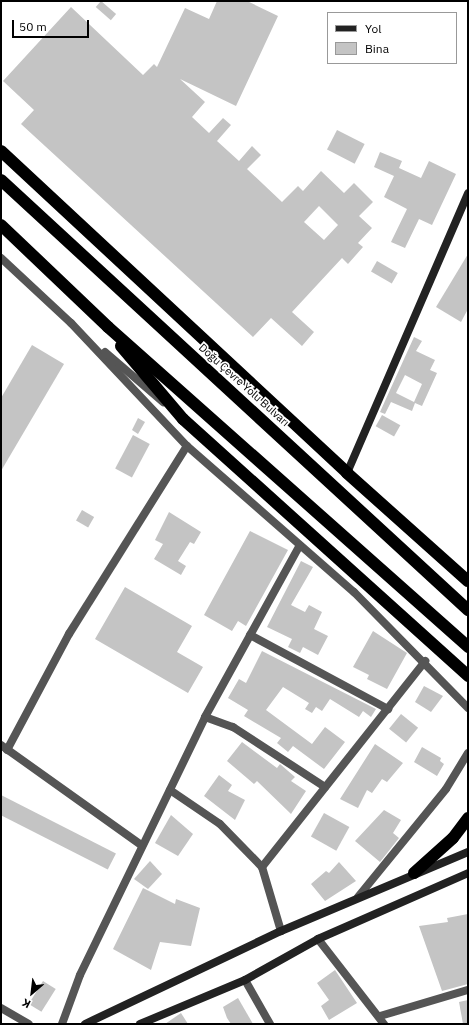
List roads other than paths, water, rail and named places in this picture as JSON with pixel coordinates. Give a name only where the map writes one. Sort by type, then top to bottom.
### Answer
[{"type":"highway","points":[[1,151],[346,474],[468,581]]},
{"type":"highway","name":"Doğu Çevre Yolu Bulvarı","points":[[1,180],[468,610]]},
{"type":"highway","points":[[1,225],[108,327],[468,647]]},
{"type":"highway","points":[[108,327],[141,372],[183,419],[468,676]]},
{"type":"highway","points":[[414,873],[453,838],[468,818]]},
{"type":"main road","points":[[346,474],[468,193]]},
{"type":"main road","points":[[85,1024],[281,931],[414,873],[468,852]]},
{"type":"main road","points":[[140,1024],[245,980],[318,939],[468,873]]},
{"type":"street","points":[[1,258],[71,323],[183,419]]},
{"type":"street","points":[[71,323],[187,446],[300,545],[425,662],[468,708]]},
{"type":"street","points":[[141,845],[4,748],[69,634],[187,446]]},
{"type":"street","points":[[62,1024],[80,975],[141,845],[170,790],[205,717],[300,545]]},
{"type":"street","points":[[250,635],[388,709]]},
{"type":"street","points":[[262,868],[425,662]]},
{"type":"street","points":[[205,717],[233,727],[325,787]]},
{"type":"street","points":[[358,897],[446,789],[468,753]]},
{"type":"street","points":[[170,790],[220,824],[262,868],[281,931]]},
{"type":"street","points":[[318,939],[380,1016],[384,1024]]},
{"type":"street","points":[[245,980],[270,1024]]},
{"type":"street","points":[[380,1016],[468,990]]},
{"type":"street","points":[[1,1008],[29,1024]]}]
